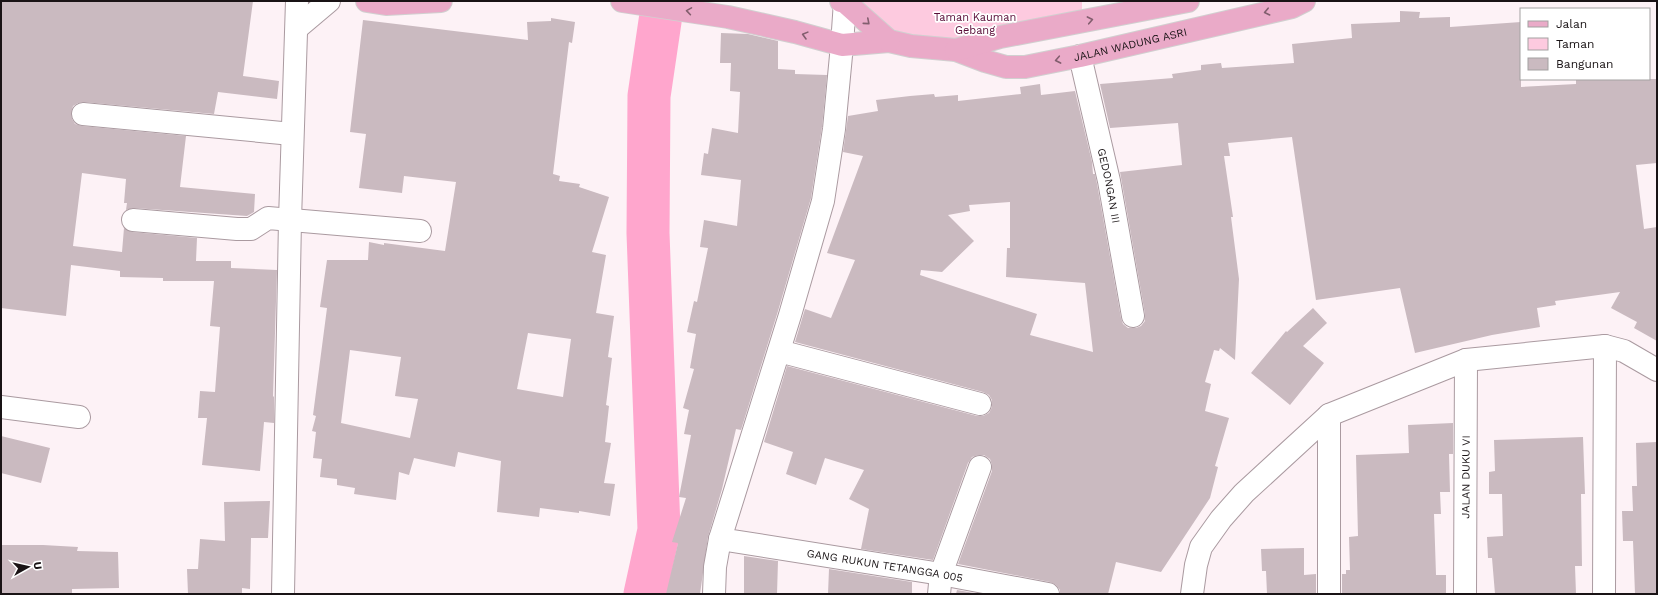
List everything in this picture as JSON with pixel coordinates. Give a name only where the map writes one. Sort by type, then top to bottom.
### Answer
[{"type":"main road","points":[[367,1],[386,4],[441,1]]},
{"type":"main road","points":[[622,1],[728,18],[795,32],[842,45]]},
{"type":"main road","name":"JALAN WADUNG ASRI","points":[[844,1],[889,41]]},
{"type":"main road","name":"JALAN WADUNG ASRI","points":[[956,50],[1000,37],[1135,6],[1188,1]]},
{"type":"main road","name":"JALAN WADUNG ASRI","points":[[842,45],[889,41],[911,46],[956,50],[1006,67],[1025,67],[1080,56],[1292,7],[1304,1]]},
{"type":"street","points":[[283,594],[292,134],[297,1]]},
{"type":"street","points":[[297,28],[329,1]]},
{"type":"street","points":[[714,594],[715,567],[720,539],[779,351],[823,201],[834,129],[842,45],[844,1]]},
{"type":"street","name":"GEDONGAN III","points":[[1080,56],[1109,181],[1133,316]]},
{"type":"street","points":[[83,114],[292,134]]},
{"type":"street","points":[[133,220],[251,229],[268,218],[420,231]]},
{"type":"street","points":[[1604,594],[1605,346]]},
{"type":"street","points":[[1192,594],[1196,565],[1201,548],[1221,519],[1244,493],[1329,415],[1466,360],[1605,346],[1624,351],[1657,370]]},
{"type":"street","points":[[779,351],[980,404]]},
{"type":"street","name":"JALAN DUKU VI","points":[[1465,594],[1466,360]]},
{"type":"street","points":[[1,407],[79,418]]},
{"type":"street","points":[[1329,415],[1329,594]]},
{"type":"street","points":[[940,584],[980,467]]},
{"type":"street","name":"GANG RUKUN TETANGGA 005","points":[[720,539],[940,584],[1048,594]]},
{"type":"green space","name":"Taman Kauman Gebang","points":[[855,1],[1082,1],[1082,15],[985,47],[896,34]]},
{"type":"building","points":[[1,1],[253,1],[243,76],[279,81],[277,99],[218,92],[214,114],[84,102],[73,106],[71,113],[75,124],[82,126],[186,136],[180,187],[255,194],[254,212],[247,216],[134,208],[126,210],[127,203],[124,203],[126,179],[82,173],[73,246],[122,252],[124,228],[132,232],[197,238],[196,261],[231,261],[231,268],[277,270],[273,396],[274,423],[264,422],[260,471],[202,465],[207,418],[198,418],[200,391],[215,392],[220,327],[210,326],[214,281],[163,281],[163,278],[120,277],[120,271],[71,265],[66,316],[1,308]]},
{"type":"building","points":[[1400,11],[1420,12],[1419,18],[1450,17],[1450,27],[1520,22],[1521,87],[1576,84],[1576,80],[1657,79],[1657,163],[1636,165],[1644,229],[1657,227],[1657,341],[1634,328],[1637,322],[1611,308],[1620,292],[1555,301],[1556,305],[1537,308],[1540,327],[1492,335],[1415,353],[1400,288],[1316,300],[1292,137],[1228,143],[1230,156],[1224,156],[1233,217],[1231,217],[1239,279],[1235,360],[1220,348],[1219,351],[1214,350],[1205,382],[1211,384],[1205,411],[1229,418],[1215,466],[1218,467],[1210,498],[1161,572],[1116,562],[1108,594],[1060,594],[1060,590],[1056,585],[1050,582],[958,564],[992,471],[990,459],[984,455],[972,457],[968,463],[933,560],[861,549],[869,509],[849,499],[864,470],[825,458],[816,485],[786,474],[793,452],[764,442],[787,366],[977,416],[983,416],[989,413],[992,407],[992,400],[989,395],[983,392],[795,342],[805,309],[831,318],[855,260],[827,253],[863,156],[843,152],[848,116],[878,111],[876,100],[910,96],[934,94],[935,97],[958,95],[958,101],[1021,94],[1020,87],[1040,84],[1041,95],[1075,91],[1092,162],[1093,174],[1095,174],[1121,318],[1123,324],[1128,328],[1136,328],[1141,326],[1145,321],[1145,314],[1120,172],[1182,165],[1178,123],[1110,128],[1100,84],[1173,78],[1172,74],[1201,70],[1201,65],[1221,63],[1222,68],[1294,63],[1292,44],[1352,38],[1351,24],[1400,22]],"holes":[[[1010,202],[1010,248],[1007,248],[1006,277],[1085,283],[1093,352],[1030,335],[1037,314],[920,275],[921,270],[942,272],[974,241],[948,215],[970,211],[969,205]]]},
{"type":"building","points":[[551,18],[575,22],[572,43],[569,42],[553,174],[560,176],[559,181],[580,184],[579,187],[609,197],[592,252],[606,255],[596,313],[614,316],[608,357],[612,358],[606,405],[609,406],[605,442],[611,443],[604,483],[615,484],[610,516],[579,511],[579,513],[540,508],[539,517],[497,512],[501,461],[458,452],[455,467],[414,458],[409,475],[399,472],[396,500],[354,494],[355,488],[337,485],[337,479],[320,477],[322,459],[313,458],[316,432],[312,431],[316,416],[313,415],[327,308],[320,307],[327,260],[368,260],[369,242],[384,245],[384,243],[445,251],[456,182],[404,176],[402,193],[359,188],[366,134],[350,132],[363,20],[528,40],[527,22],[551,21]],"holes":[[[528,333],[571,339],[563,397],[517,389]],[[350,350],[401,357],[395,396],[418,399],[410,438],[341,423]]]},
{"type":"building","points":[[721,33],[748,34],[778,41],[778,69],[795,70],[795,74],[827,75],[822,127],[811,198],[741,430],[736,429],[722,489],[708,537],[700,594],[666,594],[678,543],[672,542],[686,498],[679,497],[691,435],[684,434],[689,410],[683,408],[694,369],[690,368],[696,334],[687,332],[694,301],[697,302],[708,248],[700,247],[704,220],[737,226],[741,180],[701,175],[704,153],[708,154],[712,128],[738,133],[740,92],[730,91],[731,63],[720,63]]},
{"type":"building","points":[[1313,308],[1327,323],[1303,346],[1324,363],[1290,405],[1251,373],[1286,331],[1287,332]]},
{"type":"building","points":[[1453,423],[1453,454],[1449,454],[1450,492],[1440,492],[1441,514],[1434,514],[1436,575],[1446,575],[1446,594],[1342,594],[1342,574],[1346,574],[1346,570],[1350,570],[1349,537],[1358,536],[1356,455],[1409,453],[1408,425]]},
{"type":"building","points":[[1,436],[50,448],[41,483],[1,473]]},
{"type":"building","points":[[1583,437],[1585,494],[1581,494],[1582,566],[1575,566],[1576,594],[1495,594],[1492,558],[1488,558],[1487,537],[1503,536],[1502,494],[1489,494],[1489,472],[1495,471],[1494,440]]},
{"type":"building","points":[[1657,442],[1657,594],[1635,594],[1633,541],[1623,541],[1622,511],[1633,511],[1632,486],[1637,486],[1636,443]]},
{"type":"building","points":[[270,501],[268,538],[251,538],[250,589],[242,588],[242,594],[188,594],[187,569],[198,569],[200,539],[225,541],[224,502]]},
{"type":"building","points":[[1,545],[78,547],[77,551],[118,552],[119,588],[72,589],[72,594],[1,594]]},
{"type":"building","points":[[1304,548],[1304,575],[1316,574],[1316,594],[1267,594],[1266,571],[1262,571],[1261,549]]},
{"type":"building","points":[[744,556],[778,561],[777,594],[744,594]]},
{"type":"building","points":[[829,569],[912,582],[912,594],[828,594]]},
{"type":"building","points":[[957,590],[980,594],[956,594]]},
{"type":"waterway","points":[[645,594],[659,530],[648,233],[649,96],[663,1]]}]
